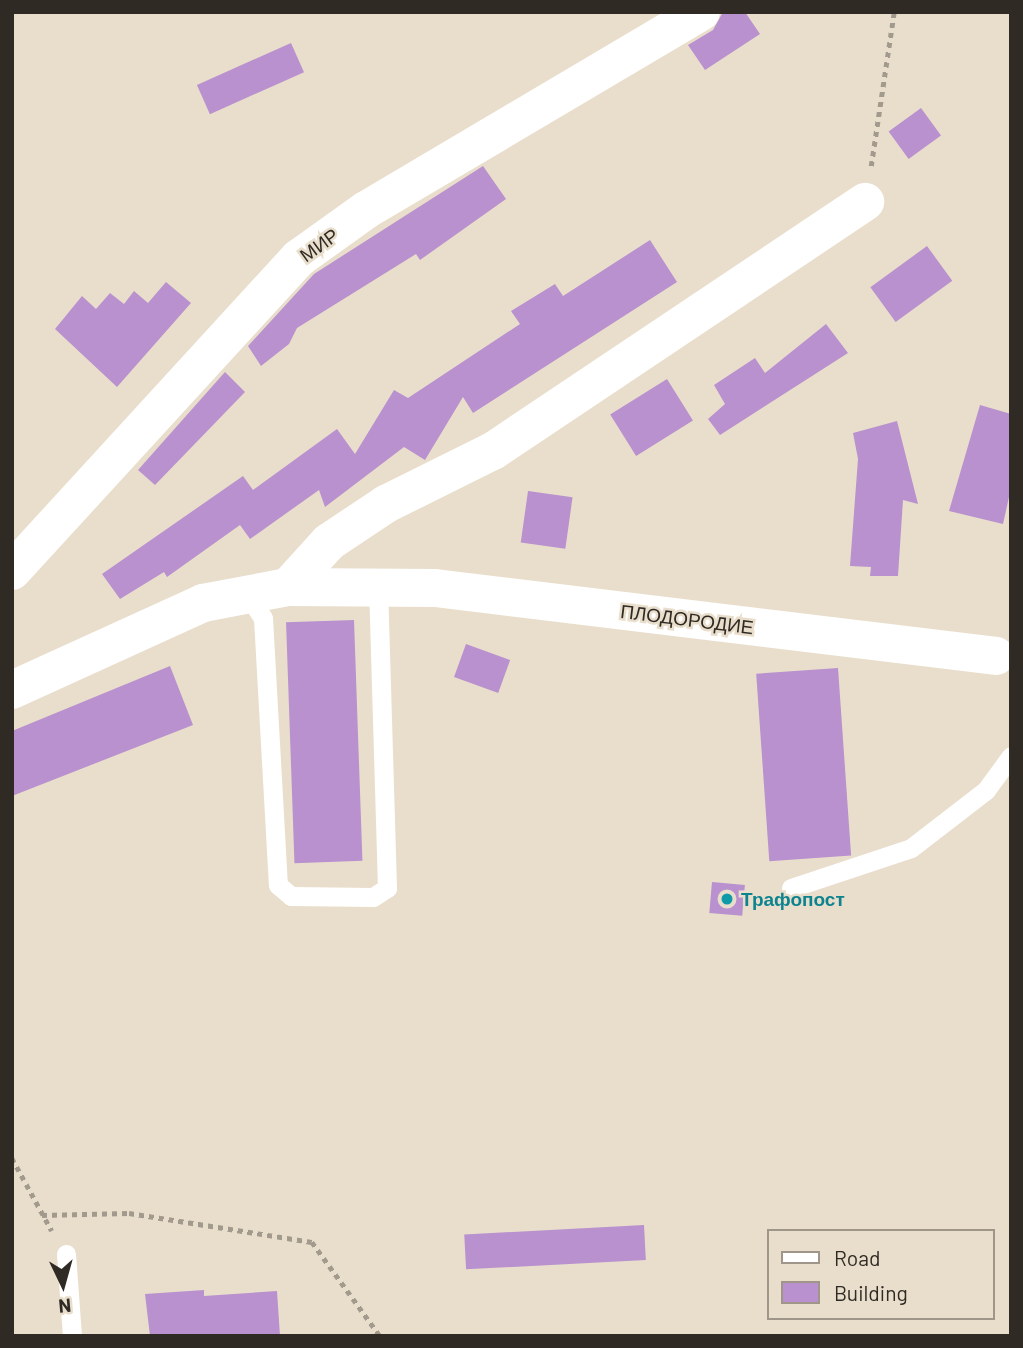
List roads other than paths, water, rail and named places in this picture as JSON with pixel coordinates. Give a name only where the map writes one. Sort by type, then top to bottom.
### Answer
[{"type":"street","name":"МИР","points":[[12,571],[299,258],[366,211],[701,12]]},
{"type":"street","points":[[288,587],[329,542],[374,512],[493,451],[865,202]]},
{"type":"street","points":[[12,690],[115,638],[246,592],[288,587],[378,586]]},
{"type":"street","name":"ПЛОДОРОДИЕ","points":[[378,586],[1006,653]]},
{"type":"lane","points":[[246,592],[263,618],[278,885],[291,896],[373,897],[387,888],[378,586]]},
{"type":"lane","points":[[791,888],[911,848],[986,790],[1011,756]]},
{"type":"lane","points":[[66,1254],[72,1336]]},
{"type":"place","name":"Трафопост","points":[[727,899]]}]
